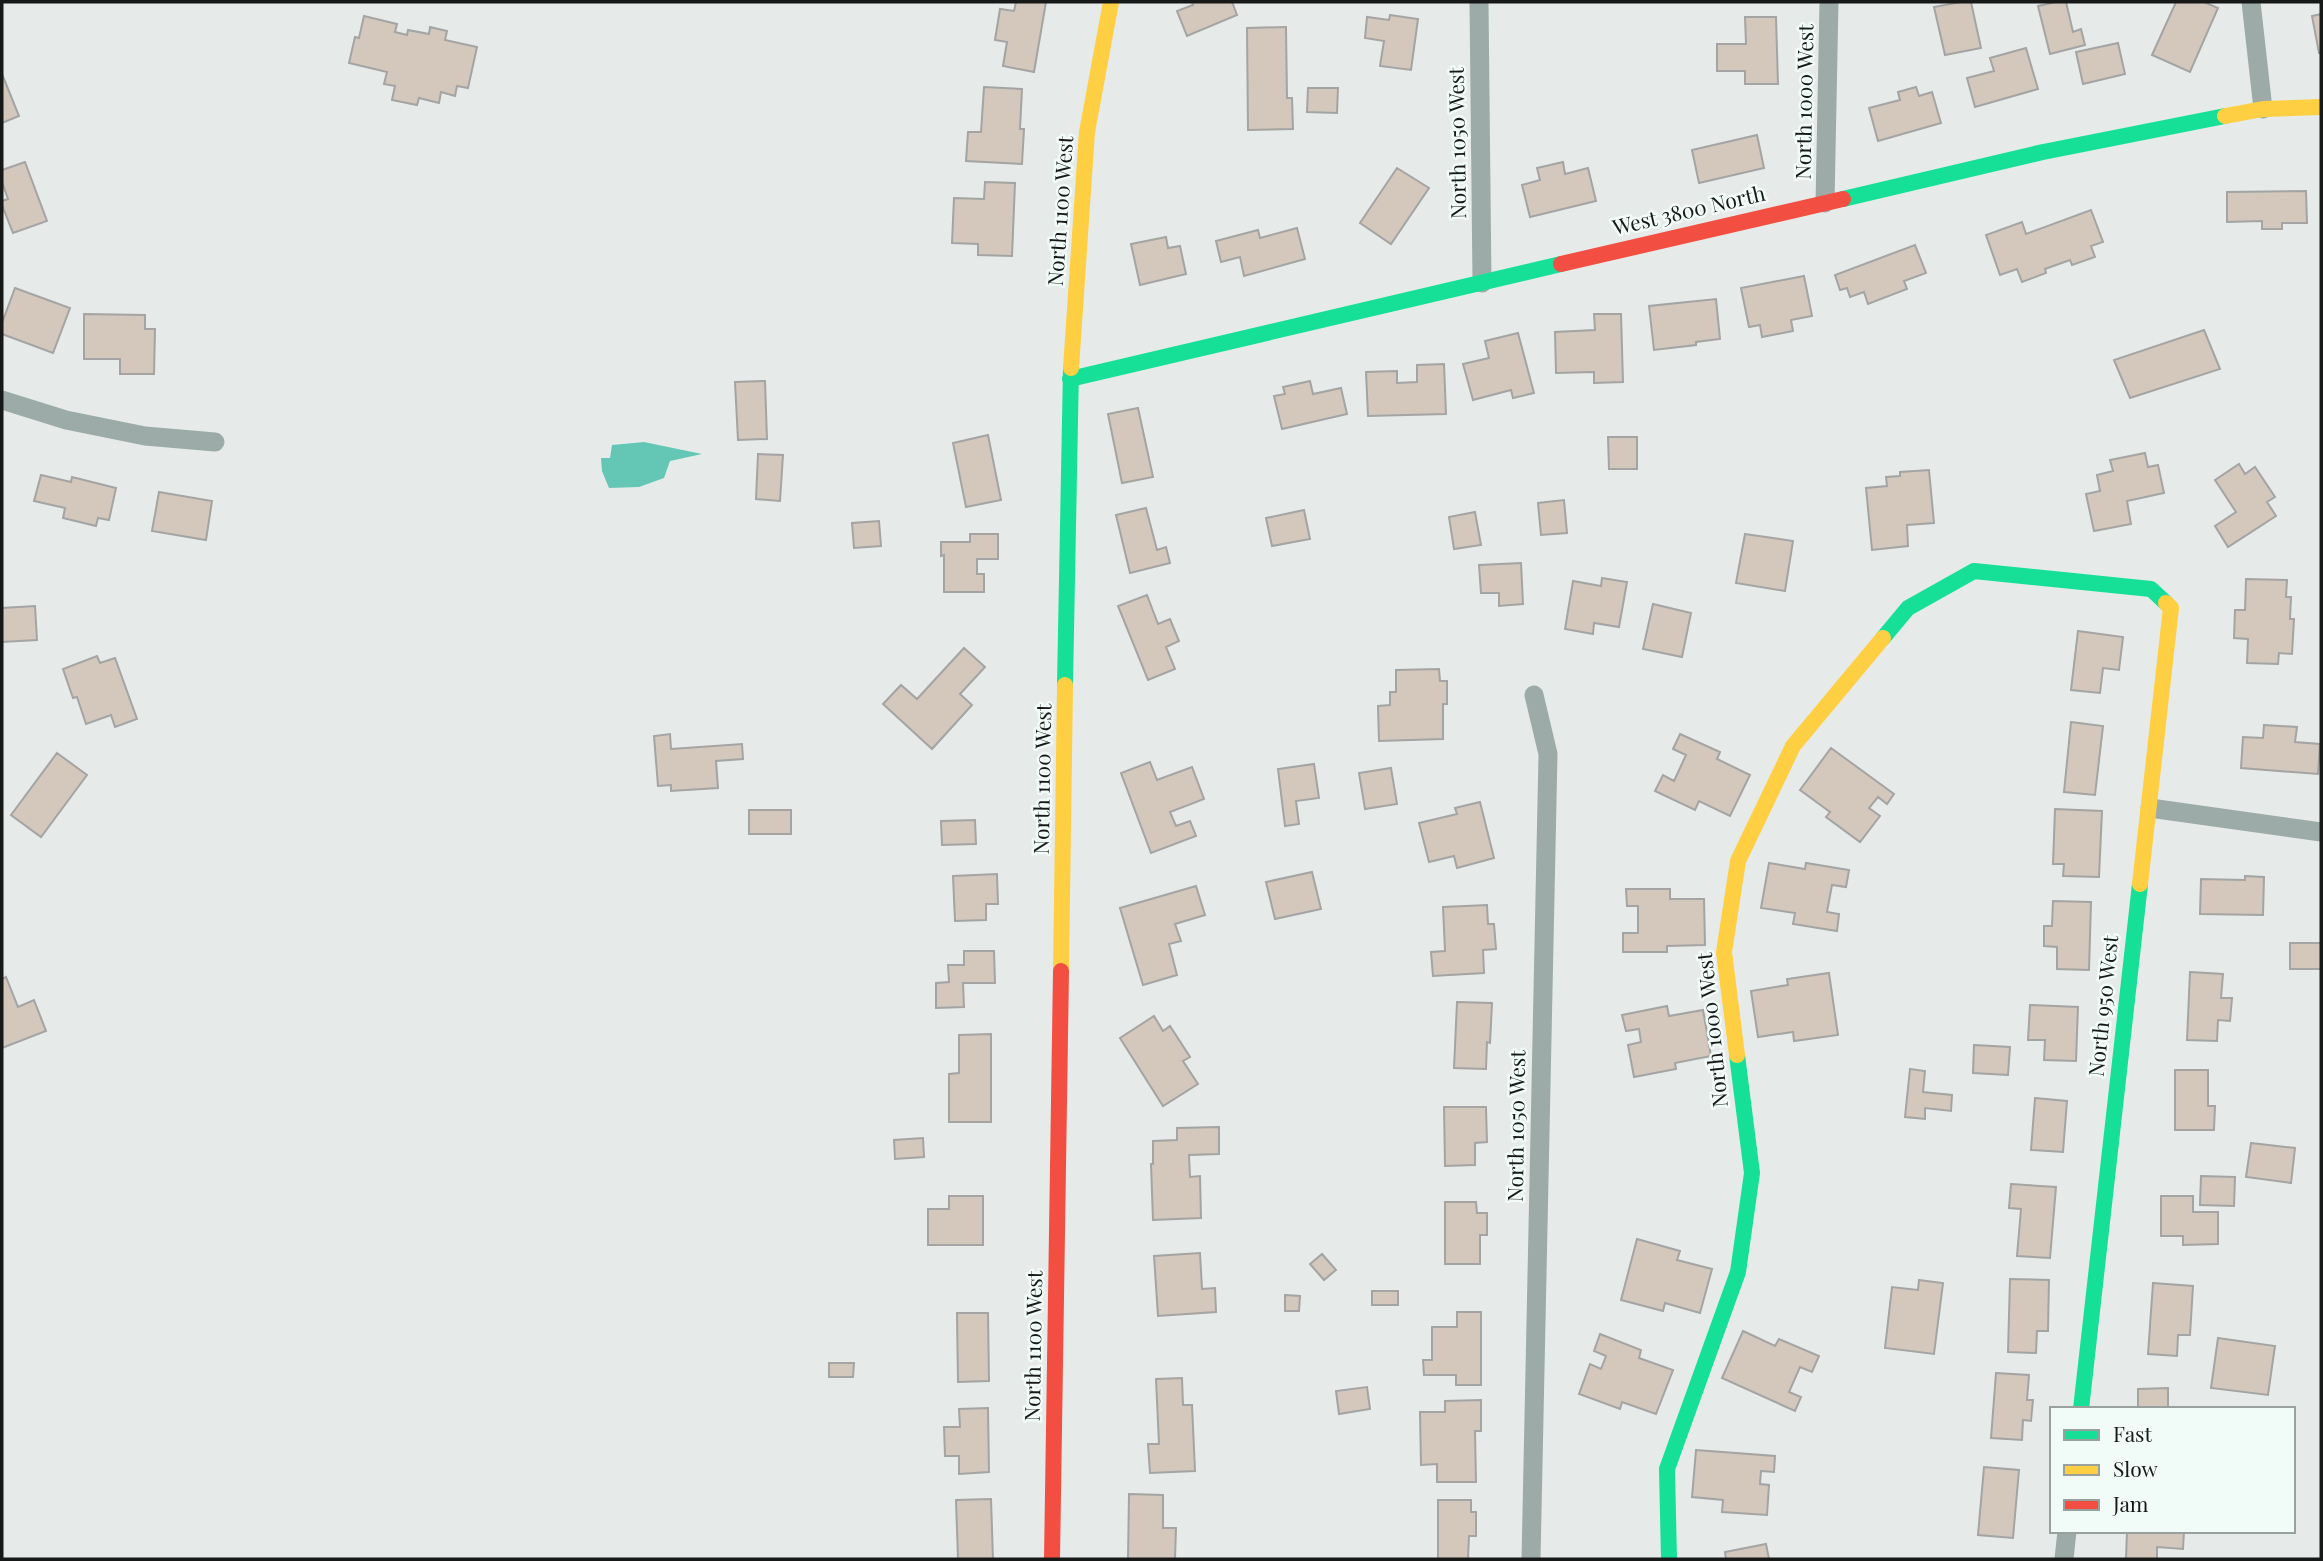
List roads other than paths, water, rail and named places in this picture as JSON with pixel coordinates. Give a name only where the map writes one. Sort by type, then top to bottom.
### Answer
[{"type":"street","name":"North 1100 West","points":[[1052,1559],[1070,379],[1087,132],[1111,2]]},
{"type":"street","name":"North 1050 West","points":[[1479,2],[1482,283]]},
{"type":"street","name":"North 1000 West","points":[[1825,203],[1829,2]]},
{"type":"street","points":[[2250,2],[2263,110]]},
{"type":"street","name":"West 3800 North","points":[[1070,379],[2043,152],[2263,110],[2321,107]]},
{"type":"street","points":[[2,400],[66,420],[132,434],[215,442]]},
{"type":"street","name":"North 1000 West","points":[[1669,1559],[1667,1469],[1738,1272],[1752,1173],[1724,952],[1738,861],[1793,746],[1908,608],[1974,571],[2151,589],[2171,608]]},
{"type":"street","name":"North 950 West","points":[[2081,1407],[2171,608]]},
{"type":"street","name":"North 1050 West","points":[[1531,1559],[1548,754],[1534,695]]},
{"type":"street","points":[[2150,808],[2321,832]]},
{"type":"street","points":[[2064,1559],[2067,1533]]}]
